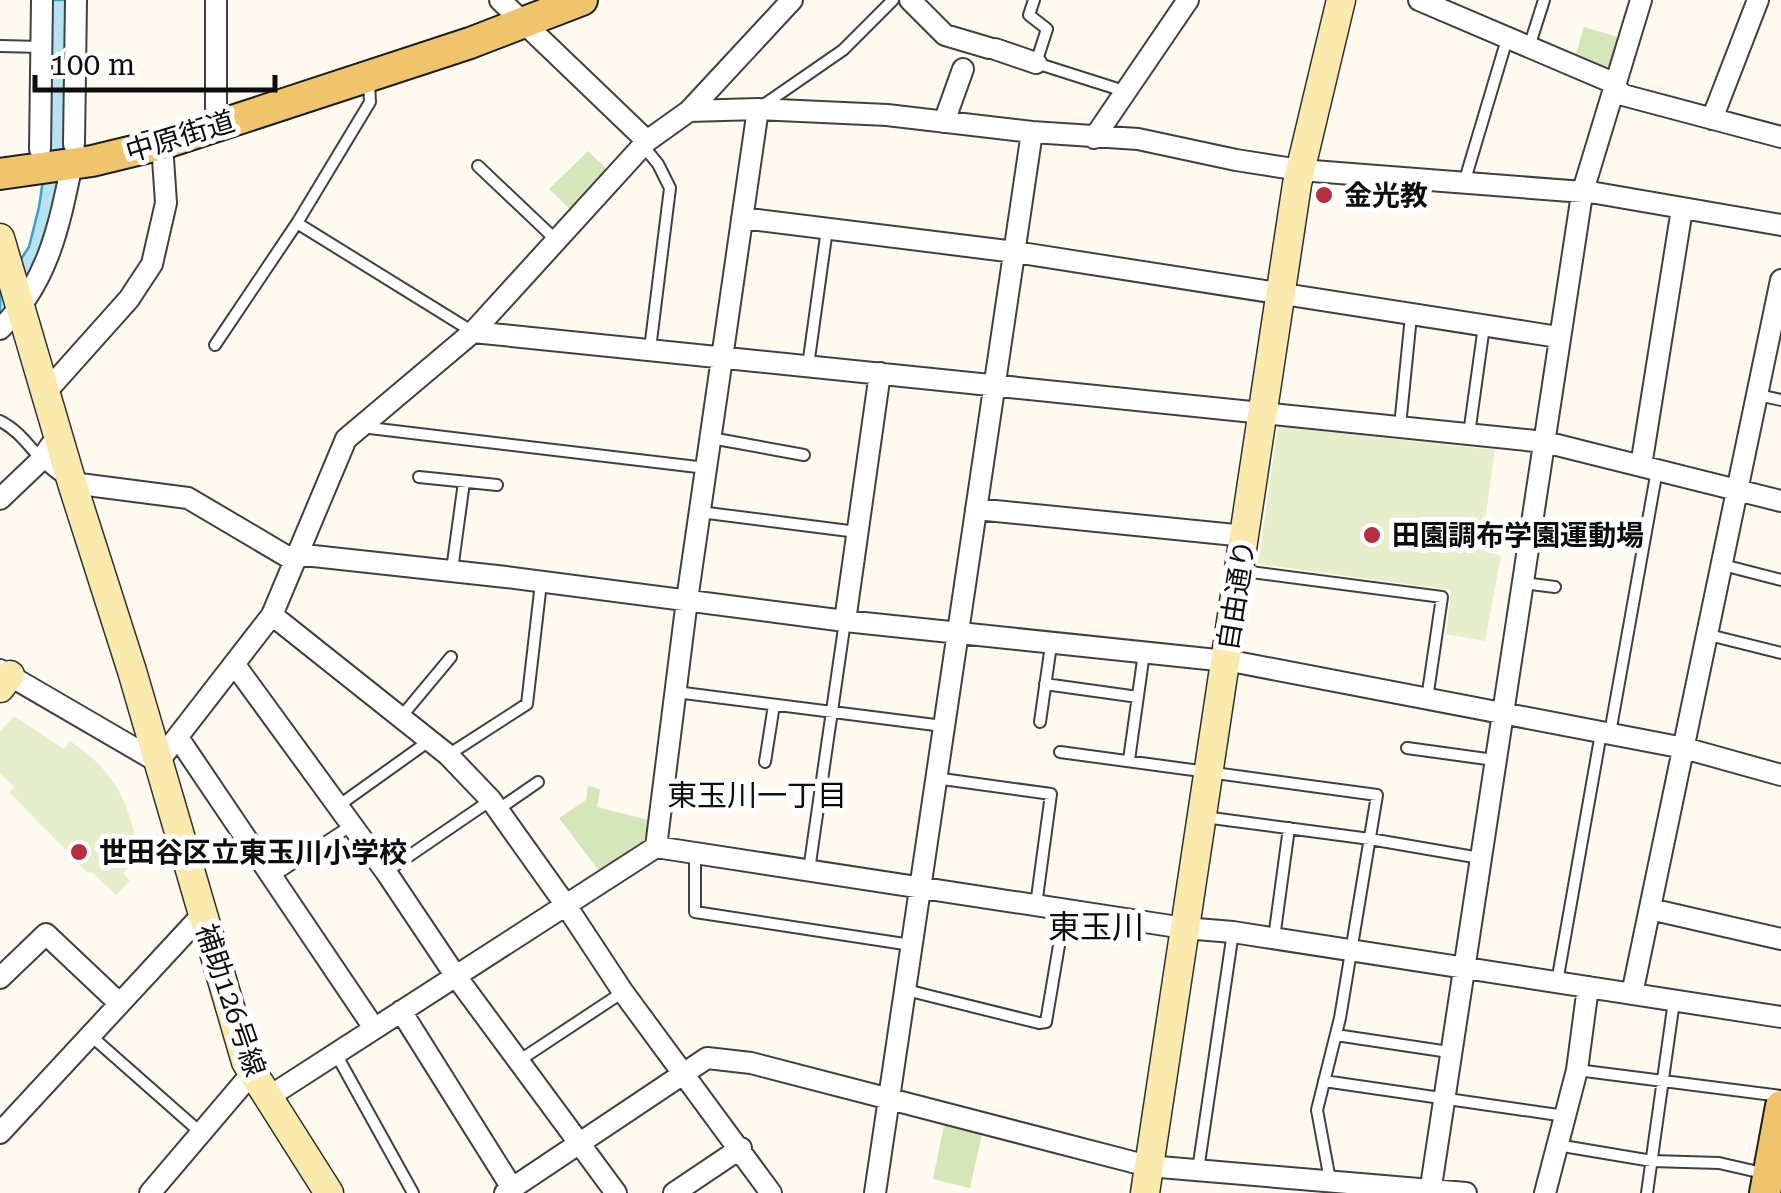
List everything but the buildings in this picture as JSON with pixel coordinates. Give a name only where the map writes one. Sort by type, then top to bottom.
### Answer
[{"type":"main road","name":"中原街道","points":[[0,174],[216,108],[517,8],[582,0]]},
{"type":"main road","name":"中原街道","points":[[0,154],[57,155],[162,144],[368,77],[517,8]]},
{"type":"main road","points":[[1767,1184],[1781,1106]]},
{"type":"street","points":[[42,0],[41,47],[57,155]]},
{"type":"street","points":[[13,314],[50,259],[57,155],[76,0]]},
{"type":"street","points":[[216,0],[216,108]]},
{"type":"street","points":[[3,678],[158,762],[272,615],[346,439],[473,332],[646,144],[689,111],[792,0]]},
{"type":"street","points":[[910,0],[946,35],[1036,63]]},
{"type":"street","points":[[1094,138],[1188,0]]},
{"type":"street","name":"自由通り","points":[[1147,1179],[1300,170],[1341,0]]},
{"type":"street","points":[[1419,0],[1608,82],[1623,95],[1781,137]]},
{"type":"street","points":[[1430,1190],[1582,194],[1641,0]]},
{"type":"street","points":[[1712,119],[1758,0]]},
{"type":"street","points":[[517,8],[646,144]]},
{"type":"street","points":[[944,122],[964,70]]},
{"type":"street","points":[[689,111],[758,109],[888,116],[1094,138],[1138,139],[1300,170],[1596,193],[1781,224]]},
{"type":"street","points":[[656,847],[687,600],[758,109]]},
{"type":"street","points":[[875,1193],[1032,132]]},
{"type":"street","points":[[45,393],[129,299],[152,264],[166,203],[162,144]]},
{"type":"street","points":[[1649,468],[1682,209]]},
{"type":"street","points":[[742,218],[1015,252],[1558,337]]},
{"type":"street","name":"補助126号線","points":[[0,238],[13,314],[45,393],[168,792],[201,916],[252,1073],[328,1193]]},
{"type":"street","points":[[1632,994],[1781,280]]},
{"type":"street","points":[[473,332],[1544,442],[1781,502]]},
{"type":"street","points":[[845,622],[880,374]]},
{"type":"street","points":[[0,498],[40,461],[58,435]]},
{"type":"street","points":[[72,483],[188,498],[294,557],[452,571],[845,622],[1226,661],[1684,748],[1781,775]]},
{"type":"street","points":[[976,509],[1245,536]]},
{"type":"street","points":[[272,615],[448,755],[495,804],[623,992],[772,1193]]},
{"type":"street","points":[[234,664],[616,1193]]},
{"type":"street","points":[[179,738],[374,1028]]},
{"type":"street","points":[[268,1098],[656,847],[1781,1017]]},
{"type":"street","points":[[1650,909],[1781,939]]},
{"type":"street","points":[[0,1133],[201,916]]},
{"type":"street","points":[[0,978],[46,934],[118,1003]]},
{"type":"street","points":[[1545,1193],[1577,1070],[1588,987]]},
{"type":"street","points":[[401,1011],[509,1191],[708,1058],[728,1058],[888,1101],[1147,1179],[1198,1170],[1466,1193]]},
{"type":"street","points":[[150,1193],[252,1073]]},
{"type":"street","points":[[674,1193],[740,1148]]},
{"type":"lane","points":[[758,109],[843,50],[893,0]]},
{"type":"lane","points":[[1034,0],[1029,15],[1047,30],[1036,63],[1125,92]]},
{"type":"lane","points":[[1529,48],[1544,0]]},
{"type":"lane","points":[[1464,184],[1507,39]]},
{"type":"lane","points":[[0,46],[41,47]]},
{"type":"lane","points":[[215,345],[370,102],[368,77]]},
{"type":"lane","points":[[646,144],[670,188],[650,350]]},
{"type":"lane","points":[[478,166],[556,240]]},
{"type":"lane","points":[[297,222],[473,332]]},
{"type":"lane","points":[[808,366],[827,229]]},
{"type":"lane","points":[[1400,426],[1412,316]]},
{"type":"lane","points":[[1469,434],[1484,326]]},
{"type":"lane","points":[[1758,396],[1781,400]]},
{"type":"lane","points":[[0,421],[11,426],[40,461],[72,483]]},
{"type":"lane","points":[[360,427],[706,468]]},
{"type":"lane","points":[[710,437],[804,455]]},
{"type":"lane","points":[[1557,982],[1605,733],[1649,468]]},
{"type":"lane","points":[[418,477],[497,485]]},
{"type":"lane","points":[[452,571],[464,482]]},
{"type":"lane","points":[[700,512],[858,532]]},
{"type":"lane","points":[[1723,566],[1781,580]]},
{"type":"lane","points":[[1240,570],[1442,597],[1428,699]]},
{"type":"lane","points":[[448,755],[527,704],[541,583]]},
{"type":"lane","points":[[1523,583],[1555,587]]},
{"type":"lane","points":[[809,871],[845,622]]},
{"type":"lane","points":[[1709,635],[1781,653]]},
{"type":"lane","points":[[1040,722],[1051,645]]},
{"type":"lane","points":[[1129,760],[1144,653]]},
{"type":"lane","points":[[400,718],[451,657]]},
{"type":"lane","points":[[1045,684],[1138,697]]},
{"type":"lane","points":[[675,692],[943,726]]},
{"type":"lane","points":[[765,762],[774,705]]},
{"type":"lane","points":[[338,806],[429,741]]},
{"type":"lane","points":[[1407,748],[1494,760]]},
{"type":"lane","points":[[1060,752],[1376,795],[1336,1035],[1318,1110],[1330,1180]]},
{"type":"lane","points":[[935,778],[1052,794],[1036,905]]},
{"type":"lane","points":[[386,872],[538,782]]},
{"type":"lane","points":[[1201,816],[1480,858]]},
{"type":"lane","points":[[272,877],[352,825]]},
{"type":"lane","points":[[1274,938],[1289,828]]},
{"type":"lane","points":[[695,852],[695,912],[912,946]]},
{"type":"lane","points":[[906,990],[1039,1024],[1046,1022],[1066,909]]},
{"type":"lane","points":[[1198,1170],[1233,932]]},
{"type":"lane","points":[[520,1060],[623,992]]},
{"type":"lane","points":[[1647,1193],[1674,1000]]},
{"type":"lane","points":[[90,1035],[200,1132]]},
{"type":"lane","points":[[1336,1035],[1449,1052]]},
{"type":"lane","points":[[336,1054],[413,1193]]},
{"type":"lane","points":[[1577,1070],[1781,1096]]},
{"type":"lane","points":[[1324,1081],[1566,1116]]},
{"type":"lane","points":[[1556,1145],[1688,1164],[1719,1163],[1767,1184]]},
{"type":"green space","points":[[1584,27],[1621,38],[1610,77],[1574,62]]},
{"type":"green space","points":[[588,151],[611,173],[574,213],[549,189]]},
{"type":"green space","name":"田園調布学園運動場","points":[[1278,426],[1495,450],[1481,549],[1501,556],[1485,641],[1446,634],[1451,590],[1258,564]]},
{"type":"green space","points":[[14,716],[64,749],[70,741],[99,765],[118,790],[140,856],[123,873],[130,881],[116,895],[87,872],[9,792],[14,787],[0,773],[0,732]]},
{"type":"green space","points":[[588,786],[600,789],[597,807],[653,821],[649,845],[602,875],[559,818],[586,800]]},
{"type":"green space","points":[[946,1115],[984,1125],[970,1188],[933,1179]]},
{"type":"water","points":[[52,0],[74,0],[62,190],[42,263],[0,321],[0,291],[29,247],[39,207],[49,140]]},
{"type":"place","name":"金光教","points":[[1324,195]]},
{"type":"place","name":"田園調布学園運動場","points":[[1372,535]]},
{"type":"place","name":"世田谷区立東玉川小学校","points":[[79,852]]},
{"type":"district","name":"東玉川一丁目","points":[[757,796]]},
{"type":"district","name":"東玉川","points":[[1096,927]]}]
